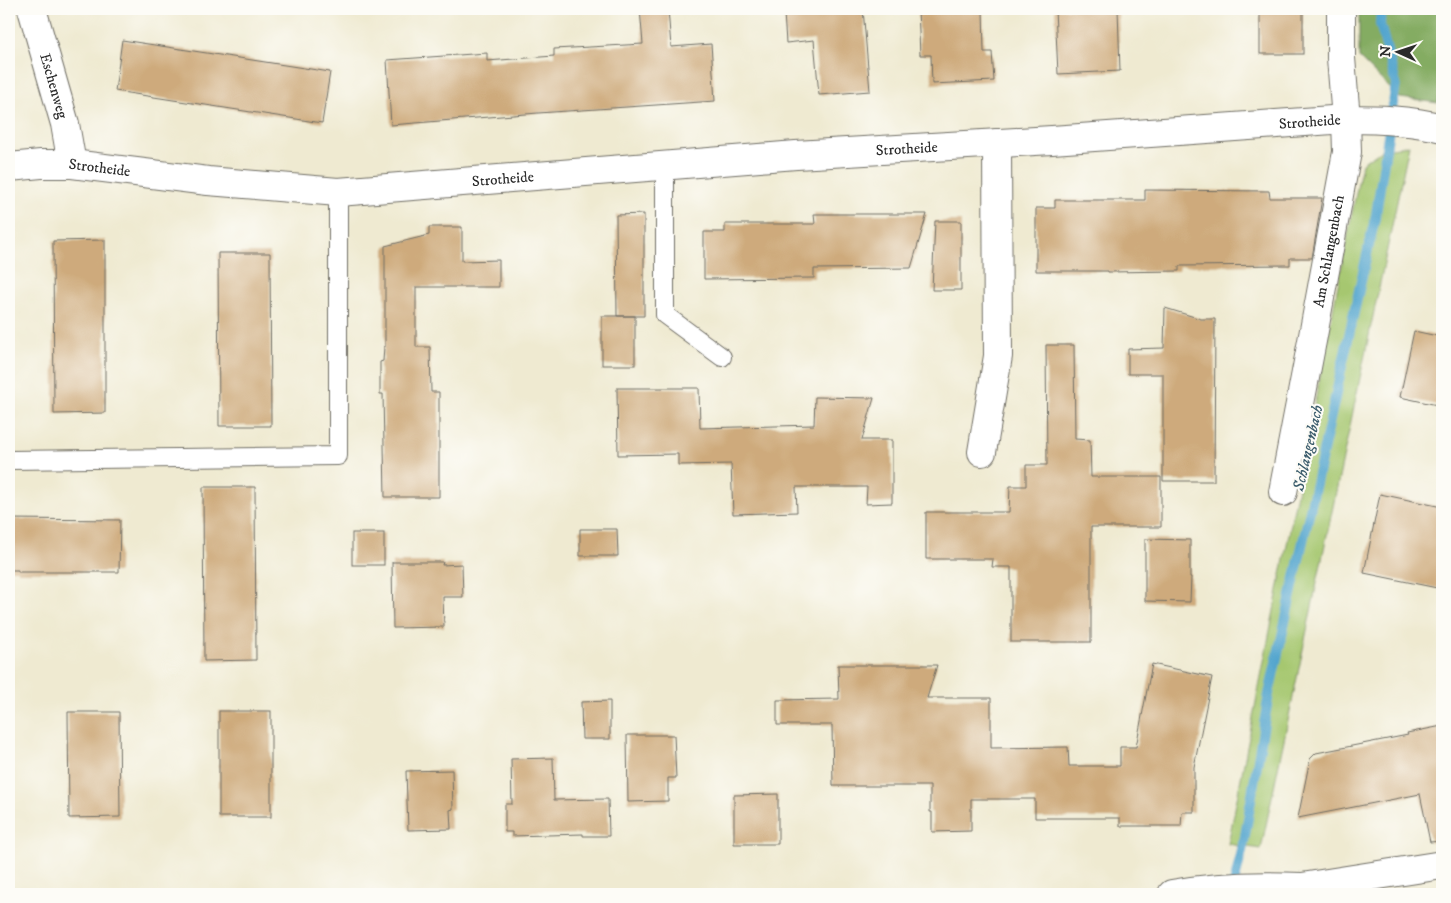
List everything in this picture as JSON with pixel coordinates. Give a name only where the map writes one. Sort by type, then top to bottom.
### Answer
[{"type":"street","name":"Eschenweg","points":[[32,9],[65,124],[72,164]]},
{"type":"street","name":"Am Schlangenbach","points":[[1283,492],[1347,152],[1341,58],[1341,9]]},
{"type":"street","name":"Strotheide","points":[[9,167],[72,164],[208,181],[338,192],[796,155],[1346,119],[1378,119],[1442,128]]},
{"type":"street","points":[[982,452],[998,356],[997,143]]},
{"type":"street","points":[[1172,894],[1234,886],[1292,891],[1442,865]]},
{"type":"lane","points":[[664,165],[666,315],[722,357]]},
{"type":"lane","points":[[9,460],[338,456],[338,192]]},
{"type":"green space","points":[[1359,9],[1442,9],[1442,79],[1438,103],[1400,98],[1359,58]]},
{"type":"green space","points":[[1409,145],[1261,849],[1228,844],[1362,163],[1381,150]]},
{"type":"building","points":[[640,9],[668,9],[671,47],[711,44],[715,101],[391,125],[387,60],[487,53],[487,61],[554,56],[554,49],[643,44]]},
{"type":"building","points":[[833,9],[863,9],[870,91],[819,95],[814,40],[786,43],[784,13]]},
{"type":"building","points":[[918,9],[983,9],[984,52],[992,52],[994,81],[932,84],[931,55],[920,55]]},
{"type":"building","points":[[1055,9],[1118,9],[1120,71],[1058,74]]},
{"type":"building","points":[[1260,12],[1303,12],[1303,54],[1260,54]]},
{"type":"building","points":[[122,40],[330,72],[322,123],[115,91]]},
{"type":"building","points":[[1145,190],[1269,191],[1270,198],[1322,198],[1312,258],[1290,258],[1290,265],[1179,266],[1179,271],[1036,271],[1036,208],[1055,208],[1055,200],[1145,200]]},
{"type":"building","points":[[644,214],[644,316],[617,316],[616,215]]},
{"type":"building","points":[[814,214],[927,214],[911,268],[814,269],[814,278],[704,279],[704,232],[725,232],[725,224],[815,224]]},
{"type":"building","points":[[935,221],[961,221],[961,290],[932,290]]},
{"type":"building","points":[[429,227],[462,227],[462,261],[499,260],[499,287],[416,287],[416,347],[430,347],[431,392],[439,392],[439,497],[385,497],[383,394],[380,394],[380,362],[383,361],[385,347],[385,246],[429,235]]},
{"type":"building","points":[[105,240],[105,413],[54,414],[53,241]]},
{"type":"building","points":[[218,253],[270,253],[271,426],[219,426]]},
{"type":"building","points":[[1165,308],[1201,319],[1215,319],[1214,481],[1163,481],[1163,374],[1128,374],[1128,349],[1164,348]]},
{"type":"building","points":[[602,316],[635,316],[635,365],[602,365]]},
{"type":"building","points":[[1414,331],[1442,337],[1442,406],[1400,397]]},
{"type":"building","points":[[1046,345],[1074,345],[1075,439],[1090,440],[1091,477],[1161,477],[1161,527],[1091,527],[1091,642],[1011,642],[1011,567],[992,567],[993,559],[926,559],[926,512],[1009,512],[1010,486],[1026,486],[1026,465],[1047,465]]},
{"type":"building","points":[[617,388],[699,388],[700,428],[814,425],[815,397],[874,398],[862,440],[892,440],[892,503],[866,504],[867,487],[796,487],[797,512],[733,514],[731,464],[678,465],[678,454],[618,455]]},
{"type":"building","points":[[203,487],[255,487],[256,660],[204,661]]},
{"type":"building","points":[[1380,494],[1442,507],[1442,589],[1364,573]]},
{"type":"building","points":[[9,519],[120,520],[119,572],[18,572],[18,570],[9,570]]},
{"type":"building","points":[[580,529],[617,529],[618,556],[580,556]]},
{"type":"building","points":[[352,533],[384,533],[384,565],[352,565]]},
{"type":"building","points":[[1145,539],[1190,540],[1190,602],[1145,601]]},
{"type":"building","points":[[392,562],[443,562],[442,565],[462,564],[463,597],[443,597],[444,627],[393,628]]},
{"type":"building","points":[[1152,664],[1212,677],[1194,767],[1194,812],[1182,812],[1181,826],[1120,826],[1120,818],[1035,818],[1035,799],[971,799],[971,831],[932,832],[930,786],[833,786],[832,725],[777,725],[777,700],[839,699],[838,665],[937,665],[927,698],[991,698],[991,748],[1068,747],[1069,766],[1120,766],[1120,747],[1136,747]]},
{"type":"building","points":[[610,701],[610,739],[582,739],[581,702]]},
{"type":"building","points":[[219,711],[271,711],[271,817],[219,817]]},
{"type":"building","points":[[68,712],[119,712],[120,817],[69,818]]},
{"type":"building","points":[[1442,726],[1442,841],[1430,842],[1420,794],[1298,818],[1310,759],[1316,753],[1408,735],[1407,733]]},
{"type":"building","points":[[627,735],[674,735],[676,778],[668,778],[668,801],[628,802]]},
{"type":"building","points":[[553,758],[554,800],[608,799],[609,836],[583,836],[583,834],[512,836],[512,832],[505,832],[505,804],[512,804],[511,759]]},
{"type":"building","points":[[452,770],[453,809],[450,810],[451,829],[408,830],[406,771]]},
{"type":"building","points":[[778,794],[778,844],[734,844],[734,795]]},
{"type":"waterway","name":"Schlangenbach","points":[[1234,884],[1244,842],[1269,694],[1376,214],[1396,84],[1380,24],[1381,9]]}]
